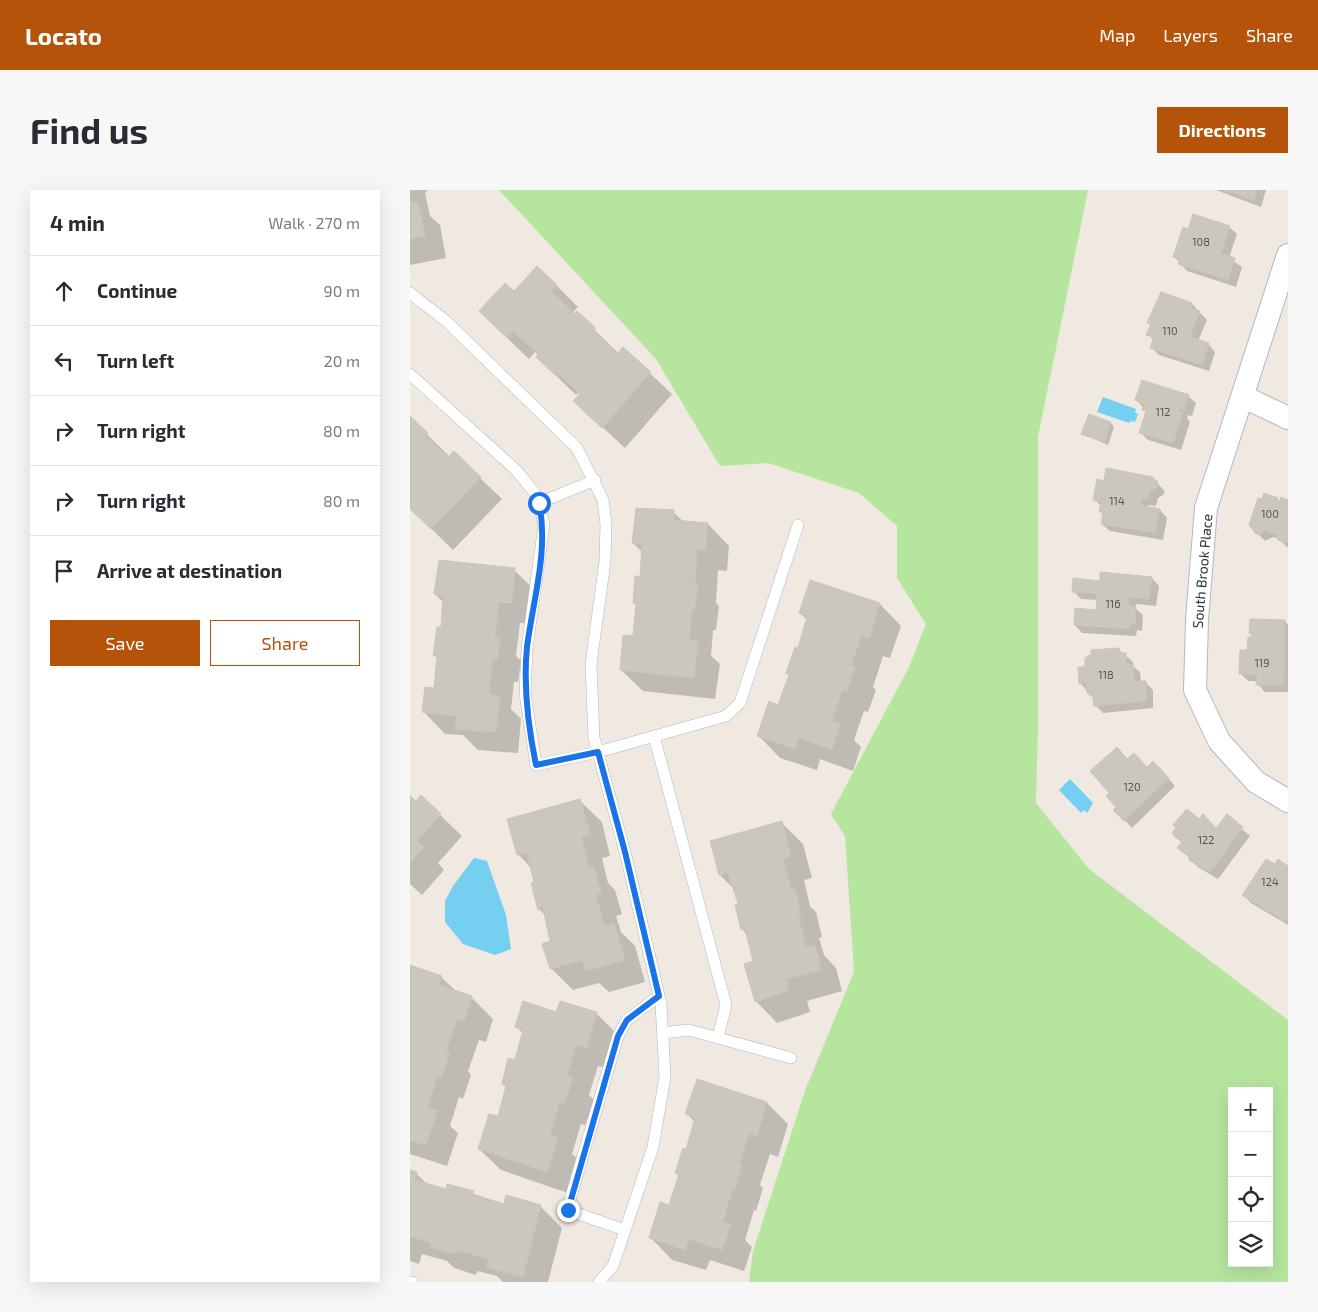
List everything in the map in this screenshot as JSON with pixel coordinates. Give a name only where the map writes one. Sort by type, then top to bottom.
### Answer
[{"type":"street","name":"South Brook Place","points":[[1288,255],[1244,397],[1206,508],[1197,620],[1195,690],[1219,741],[1256,782],[1288,801]]},
{"type":"street","points":[[1244,397],[1288,418]]},
{"type":"lane","points":[[410,293],[446,321],[577,448],[595,480],[603,500],[606,524],[605,561],[591,664],[594,738],[625,852],[659,996],[665,1077],[653,1147],[613,1266],[598,1282]]},
{"type":"lane","points":[[410,374],[516,470],[534,492],[539,503],[544,524],[527,648],[525,694],[536,765],[598,752],[726,716],[740,702],[798,525]]},
{"type":"lane","points":[[539,503],[595,480]]},
{"type":"lane","points":[[654,736],[726,1005],[718,1037]]},
{"type":"lane","points":[[625,1230],[568,1210],[618,1036],[627,1020],[659,996]]},
{"type":"lane","points":[[663,1033],[689,1030],[791,1058]]},
{"type":"green space","points":[[499,190],[1088,190],[1038,437],[1038,726],[1036,803],[1089,869],[1288,1020],[1288,1282],[749,1282],[753,1251],[806,1088],[854,972],[845,836],[831,814],[909,667],[926,624],[897,578],[897,526],[859,493],[768,463],[720,466],[656,359]]},
{"type":"water","points":[[1103,397],[1136,409],[1135,413],[1138,414],[1135,422],[1131,421],[1129,423],[1097,412]]},
{"type":"water","points":[[1070,779],[1093,803],[1087,813],[1084,810],[1081,813],[1059,790]]},
{"type":"water","points":[[474,858],[487,861],[506,915],[511,949],[495,955],[463,944],[445,922],[445,901],[453,886]]},
{"type":"building","points":[[1223,190],[1257,190],[1254,200]]},
{"type":"building","points":[[410,197],[411,203],[418,202],[425,236],[410,239]]},
{"type":"building","points":[[1193,214],[1230,226],[1221,253],[1235,258],[1228,280],[1178,264],[1180,259],[1173,257],[1183,227],[1188,229]]},
{"type":"building","points":[[537,266],[557,285],[551,291],[575,314],[577,311],[596,328],[593,331],[618,353],[623,347],[651,372],[602,428],[573,401],[580,394],[536,357],[538,354],[513,331],[507,338],[479,311],[505,283],[514,291]]},
{"type":"building","points":[[1161,292],[1192,303],[1191,308],[1200,311],[1190,337],[1209,343],[1202,365],[1150,348],[1154,337],[1146,335],[1151,324],[1147,323]]},
{"type":"building","points":[[1142,380],[1189,395],[1184,410],[1180,408],[1179,412],[1183,413],[1173,443],[1139,433],[1146,411],[1142,410],[1144,404],[1135,400]]},
{"type":"building","points":[[1089,414],[1111,422],[1104,442],[1081,434]]},
{"type":"building","points":[[410,416],[428,433],[425,436],[448,457],[454,451],[481,477],[431,529],[410,509]]},
{"type":"building","points":[[1106,468],[1153,477],[1158,482],[1156,488],[1150,491],[1148,499],[1141,498],[1140,505],[1160,509],[1155,533],[1101,524],[1103,512],[1099,512],[1101,502],[1093,500],[1097,479],[1104,481]]},
{"type":"building","points":[[1264,493],[1278,498],[1277,500],[1280,501],[1281,497],[1288,500],[1288,542],[1284,543],[1278,540],[1277,535],[1265,530],[1260,534],[1256,534],[1249,525],[1258,498],[1262,499]]},
{"type":"building","points":[[636,508],[674,510],[673,520],[708,523],[705,550],[697,549],[695,583],[698,584],[695,609],[692,609],[689,640],[698,642],[694,678],[620,670],[623,635],[633,636],[636,603],[633,603],[635,576],[640,577],[642,544],[632,543]]},
{"type":"building","points":[[439,560],[515,568],[512,603],[499,602],[495,637],[500,638],[497,660],[492,660],[489,695],[500,696],[496,732],[455,729],[456,716],[422,712],[425,687],[434,688],[437,656],[433,656],[437,627],[441,627],[443,596],[434,594]]},
{"type":"building","points":[[1100,572],[1152,577],[1149,599],[1129,597],[1129,606],[1136,606],[1135,624],[1130,623],[1129,629],[1074,625],[1075,608],[1096,610],[1097,594],[1072,592],[1073,578],[1100,581]]},
{"type":"building","points":[[810,580],[880,603],[869,638],[861,635],[851,666],[855,667],[847,691],[842,690],[832,721],[840,724],[832,750],[799,738],[795,749],[757,736],[769,701],[778,705],[789,675],[786,673],[795,647],[798,648],[807,617],[799,613]]},
{"type":"building","points":[[1250,619],[1285,620],[1284,685],[1256,685],[1257,674],[1239,674],[1240,650],[1247,650],[1248,637],[1251,637],[1252,634],[1249,633]]},
{"type":"building","points":[[1119,648],[1119,653],[1126,653],[1126,664],[1133,664],[1134,681],[1146,681],[1146,701],[1094,706],[1093,697],[1087,693],[1087,683],[1079,684],[1078,667],[1085,667],[1085,658],[1091,654],[1091,650]]},
{"type":"building","points":[[1117,747],[1127,759],[1134,753],[1147,767],[1153,761],[1169,778],[1124,821],[1113,810],[1116,807],[1106,796],[1109,793],[1090,771]]},
{"type":"building","points":[[421,795],[441,814],[417,841],[424,847],[410,863],[410,796],[416,801]]},
{"type":"building","points":[[580,799],[590,834],[581,837],[589,868],[594,867],[601,893],[596,895],[604,925],[614,923],[625,960],[586,971],[582,960],[550,969],[542,944],[550,941],[543,908],[538,910],[531,883],[534,882],[527,853],[517,855],[507,819]]},
{"type":"building","points":[[1187,809],[1199,819],[1203,814],[1216,828],[1227,814],[1243,827],[1210,872],[1189,860],[1189,857],[1177,848],[1182,842],[1173,835],[1176,827],[1173,825]]},
{"type":"building","points":[[782,821],[791,856],[783,859],[791,890],[795,889],[801,916],[798,916],[806,947],[815,945],[821,970],[786,979],[789,990],[755,1002],[744,964],[753,961],[745,929],[741,930],[735,905],[738,904],[728,872],[719,875],[710,841]]},
{"type":"building","points":[[1266,859],[1275,864],[1278,859],[1288,866],[1288,919],[1286,922],[1242,895]]},
{"type":"building","points":[[410,965],[442,976],[439,985],[472,996],[464,1022],[457,1019],[446,1051],[450,1052],[441,1078],[437,1076],[428,1107],[437,1111],[426,1145],[410,1140]]},
{"type":"building","points":[[523,1001],[556,1012],[560,1001],[597,1012],[587,1048],[576,1045],[567,1075],[573,1078],[564,1104],[559,1103],[550,1135],[558,1138],[547,1172],[478,1149],[489,1114],[498,1116],[506,1086],[502,1084],[508,1058],[515,1060],[523,1030],[515,1027]]},
{"type":"building","points":[[697,1079],[767,1102],[757,1136],[749,1133],[739,1164],[742,1165],[735,1190],[732,1189],[723,1222],[731,1224],[722,1250],[689,1239],[685,1250],[649,1238],[660,1202],[669,1205],[679,1174],[675,1173],[683,1148],[686,1149],[695,1118],[685,1114]]},
{"type":"building","points":[[410,1170],[417,1172],[415,1180],[446,1189],[447,1184],[474,1191],[472,1194],[504,1204],[506,1195],[541,1205],[523,1277],[486,1267],[489,1259],[456,1250],[455,1254],[430,1247],[432,1243],[410,1236]]},
{"type":"route","points":[[539,503],[544,524],[527,648],[525,694],[536,765],[598,752],[625,852],[659,996],[627,1020],[618,1036],[568,1210]]}]
